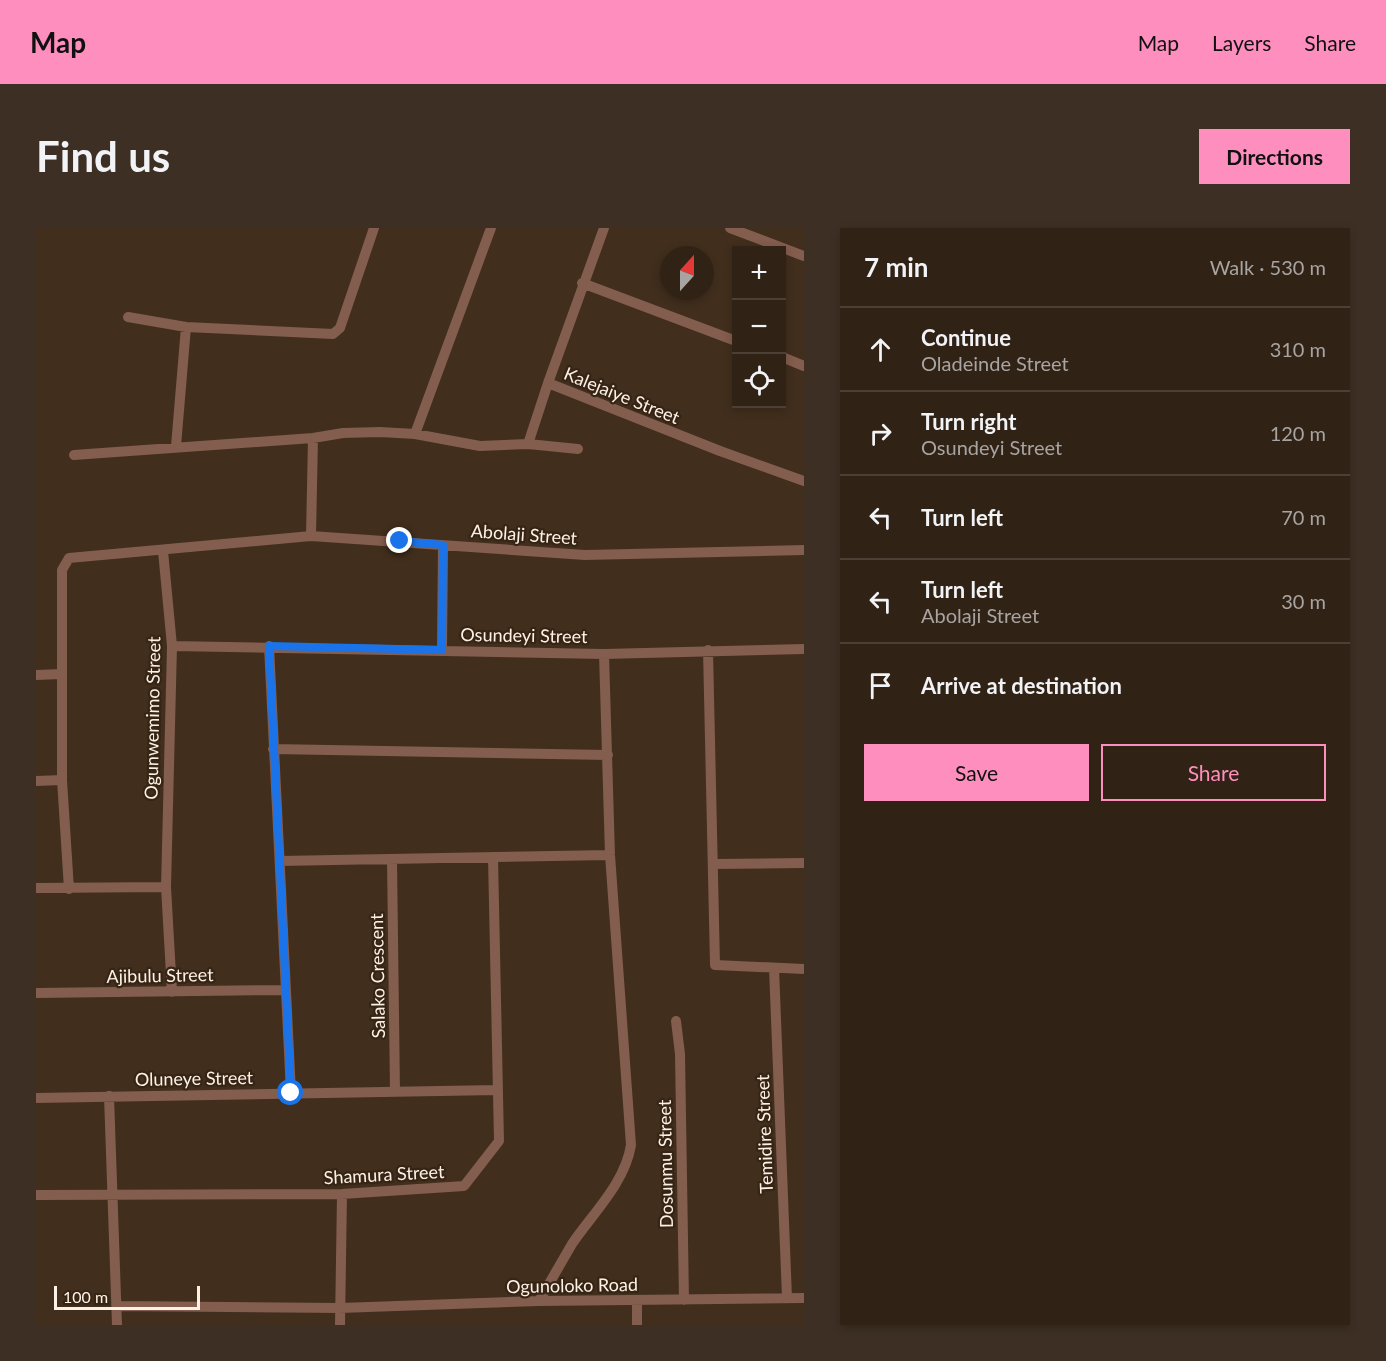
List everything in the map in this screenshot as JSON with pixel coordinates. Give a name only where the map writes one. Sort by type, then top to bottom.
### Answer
[{"type":"street","points":[[128,317],[186,327],[333,334],[340,328],[374,228]]},
{"type":"street","points":[[415,434],[491,228]]},
{"type":"street","name":"Kalejaiye Street","points":[[604,228],[582,283],[548,384],[804,481]]},
{"type":"street","points":[[729,228],[804,256]]},
{"type":"street","points":[[582,283],[732,339]]},
{"type":"street","points":[[176,446],[186,327]]},
{"type":"street","points":[[786,359],[804,366]]},
{"type":"street","points":[[528,444],[548,384]]},
{"type":"street","points":[[74,455],[313,438],[342,432],[415,434],[480,446],[528,444],[578,449]]},
{"type":"street","points":[[311,537],[313,438]]},
{"type":"street","name":"Abolaji Street","points":[[62,674],[64,563],[69,558],[311,537],[585,555],[804,550]]},
{"type":"street","points":[[442,650],[443,545]]},
{"type":"street","name":"Ogunwemimo Street","points":[[163,551],[172,646],[166,887],[172,992]]},
{"type":"street","name":"Osundeyi Street","points":[[172,646],[604,654],[804,649]]},
{"type":"street","points":[[269,646],[284,990],[291,1093]]},
{"type":"street","points":[[708,650],[715,965],[804,969]]},
{"type":"street","points":[[539,1301],[573,1244],[617,1181],[629,1158],[631,1145],[610,855],[604,654]]},
{"type":"street","points":[[36,675],[62,674],[62,780],[69,889]]},
{"type":"street","points":[[273,749],[608,755]]},
{"type":"street","points":[[36,781],[62,780]]},
{"type":"street","points":[[279,861],[610,855]]},
{"type":"street","name":"Shamura Street","points":[[36,1196],[342,1194],[464,1186],[500,1141],[497,1089],[494,857]]},
{"type":"street","name":"Salako Crescent","points":[[392,859],[395,1092]]},
{"type":"street","points":[[713,864],[804,862]]},
{"type":"street","points":[[36,888],[166,887]]},
{"type":"street","name":"Temidire Street","points":[[774,969],[787,1298]]},
{"type":"street","name":"Ajibulu Street","points":[[36,993],[284,990]]},
{"type":"street","name":"Dosunmu Street","points":[[677,1025],[680,1054],[684,1300]]},
{"type":"street","name":"Oluneye Street","points":[[36,1098],[497,1089]]},
{"type":"street","points":[[109,1096],[117,1325]]},
{"type":"street","points":[[340,1325],[342,1194]]},
{"type":"street","name":"Ogunoloko Road","points":[[117,1305],[340,1308],[539,1301],[804,1298]]},
{"type":"street","points":[[637,1301],[637,1325]]},
{"type":"route","points":[[291,1093],[284,990],[269,646],[442,650],[443,545],[400,541]]}]
